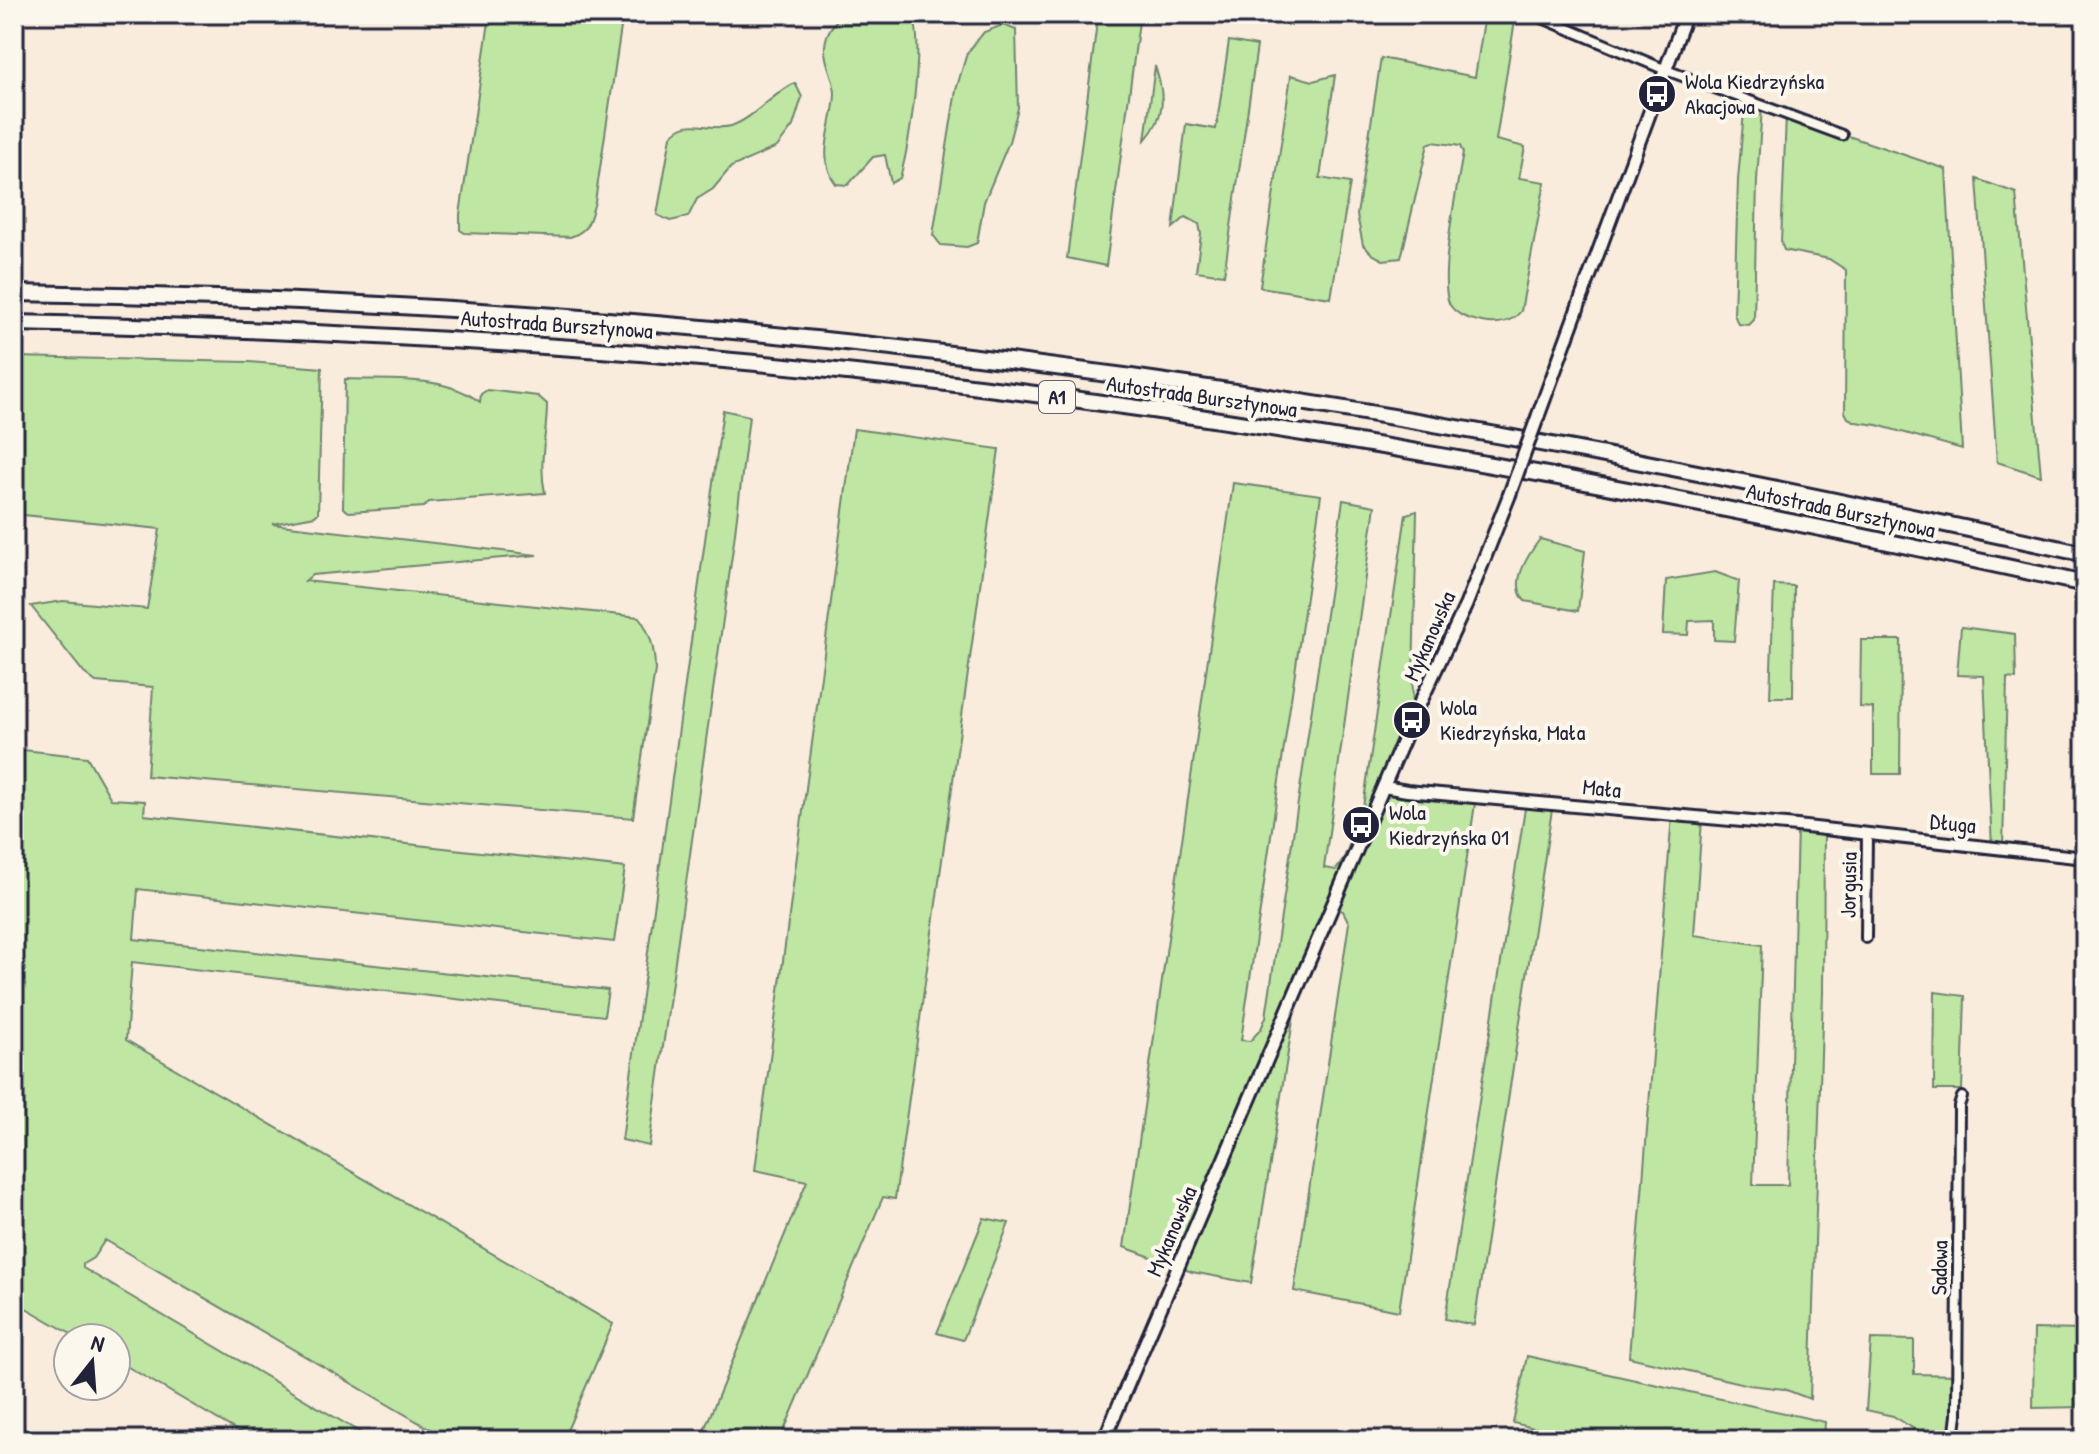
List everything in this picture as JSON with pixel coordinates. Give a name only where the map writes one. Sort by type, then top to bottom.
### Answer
[{"type":"highway","name":"Autostrada Bursztynowa","points":[[14,293],[168,295],[556,315],[805,338],[1040,365],[1248,394],[1468,430],[1752,484],[2085,554]]},
{"type":"highway","name":"Autostrada Bursztynowa","points":[[14,323],[226,328],[458,339],[684,356],[1015,391],[1262,426],[1538,473],[1754,514],[2085,584]]},
{"type":"main road","name":"Mykanowska","points":[[1104,1440],[1384,787],[1466,605],[1686,14]]},
{"type":"street","points":[[1533,14],[1666,70],[1842,135]]},
{"type":"street","name":"Mała","points":[[1384,787],[1817,828]]},
{"type":"street","name":"Długa","points":[[1817,828],[2085,858]]},
{"type":"street","name":"Jorgusia","points":[[1866,938],[1867,833]]},
{"type":"street","name":"Sadowa","points":[[1954,1440],[1957,1415],[1959,1106],[1962,1097]]},
{"type":"green space","points":[[623,14],[595,202],[585,228],[570,237],[465,233],[460,230],[490,15]]},
{"type":"green space","points":[[842,14],[912,14],[917,47],[915,94],[900,178],[891,183],[885,155],[873,157],[848,185],[836,184],[830,173],[826,151],[835,94],[825,46],[828,32]]},
{"type":"green space","points":[[1098,14],[1140,14],[1106,266],[1067,258]]},
{"type":"green space","points":[[1485,14],[1516,14],[1496,140],[1525,147],[1519,178],[1545,182],[1521,311],[1508,321],[1492,323],[1460,314],[1450,305],[1447,293],[1447,255],[1463,153],[1460,146],[1428,144],[1401,258],[1383,260],[1372,254],[1363,245],[1357,215],[1381,58],[1475,77]]},
{"type":"green space","points":[[1003,25],[1016,30],[1018,108],[1009,142],[984,202],[977,243],[967,247],[941,245],[933,235],[956,90],[967,53],[984,32]]},
{"type":"green space","points":[[1229,41],[1257,46],[1224,275],[1196,271],[1201,234],[1199,224],[1186,217],[1173,228],[1186,124],[1216,129]]},
{"type":"green space","points":[[1155,66],[1162,105],[1157,123],[1145,140]]},
{"type":"green space","points":[[1291,75],[1313,81],[1335,75],[1320,178],[1350,183],[1331,298],[1260,287]]},
{"type":"green space","points":[[795,83],[802,97],[793,126],[777,147],[731,167],[713,189],[697,199],[688,217],[670,221],[657,215],[671,136],[684,126],[731,126]]},
{"type":"green space","points":[[1745,100],[1762,107],[1754,320],[1749,325],[1738,324],[1734,314],[1738,180]]},
{"type":"green space","points":[[1786,115],[1946,169],[1962,449],[1848,418],[1845,412],[1846,270],[1829,259],[1784,250],[1781,243]]},
{"type":"green space","points":[[1977,179],[2016,193],[2041,476],[1997,462]]},
{"type":"green space","points":[[14,357],[249,362],[322,368],[318,513],[272,524],[537,555],[312,575],[305,581],[639,617],[652,642],[655,670],[633,818],[147,776],[153,687],[96,682],[84,673],[31,606],[63,601],[147,609],[160,529],[14,514]]},
{"type":"green space","points":[[345,379],[433,383],[466,393],[480,402],[481,394],[487,390],[538,396],[547,404],[543,459],[545,493],[349,512],[343,508]]},
{"type":"green space","points":[[723,410],[749,416],[649,1146],[622,1140]]},
{"type":"green space","points":[[854,429],[999,449],[895,1199],[883,1197],[780,1440],[700,1440],[807,1181],[755,1170]]},
{"type":"green space","points":[[1233,483],[1321,495],[1241,1040],[1250,1041],[1261,1029],[1266,1017],[1343,500],[1375,506],[1324,868],[1336,870],[1362,814],[1406,514],[1417,511],[1412,720],[1384,786],[1476,797],[1399,1311],[1294,1291],[1349,923],[1343,911],[1333,907],[1299,983],[1251,1283],[1192,1272],[1124,1247]]},
{"type":"green space","points":[[1540,539],[1585,551],[1578,611],[1525,601],[1521,594],[1522,569]]},
{"type":"green space","points":[[1715,572],[1739,581],[1734,641],[1714,640],[1714,620],[1689,621],[1688,635],[1663,634],[1666,580]]},
{"type":"green space","points":[[1774,585],[1794,586],[1793,697],[1770,697]]},
{"type":"green space","points":[[1961,627],[2015,634],[2016,679],[2007,678],[2003,849],[1992,848],[1984,676],[1957,675]]},
{"type":"green space","points":[[1861,640],[1901,640],[1900,774],[1873,774],[1873,708],[1860,707]]},
{"type":"green space","points":[[14,749],[87,757],[111,799],[145,801],[144,815],[625,868],[614,942],[138,889],[134,939],[608,990],[604,1016],[132,962],[126,1040],[613,1324],[563,1440],[449,1440],[105,1240],[93,1258],[83,1264],[83,1268],[373,1440],[253,1440],[132,1369],[132,1322],[52,1323],[14,1301]]},
{"type":"green space","points":[[1526,802],[1553,803],[1474,1325],[1445,1319]]},
{"type":"green space","points":[[1672,815],[1702,819],[1694,935],[1762,945],[1753,1185],[1788,1185],[1797,826],[1824,829],[1823,992],[1810,1399],[1784,1389],[1749,1385],[1629,1357]]},
{"type":"green space","points":[[1935,992],[1965,996],[1962,1090],[1934,1090]]},
{"type":"green space","points":[[984,1218],[1009,1223],[963,1340],[937,1333]]},
{"type":"green space","points":[[2034,1329],[2085,1330],[2085,1407],[2033,1408]]},
{"type":"green space","points":[[1871,1339],[1914,1340],[1914,1374],[1958,1375],[1954,1440],[1932,1440],[1893,1416],[1866,1410]]},
{"type":"green space","points":[[1527,1356],[1825,1422],[1824,1440],[1587,1440],[1513,1423]]},
{"type":"place","name":"Wola Kiedrzyńska Akacjowa","points":[[1657,94]]},
{"type":"place","name":"Wola Kiedrzyńska, Mała","points":[[1412,720]]},
{"type":"place","name":"Wola Kiedrzyńska 01","points":[[1361,825]]}]
